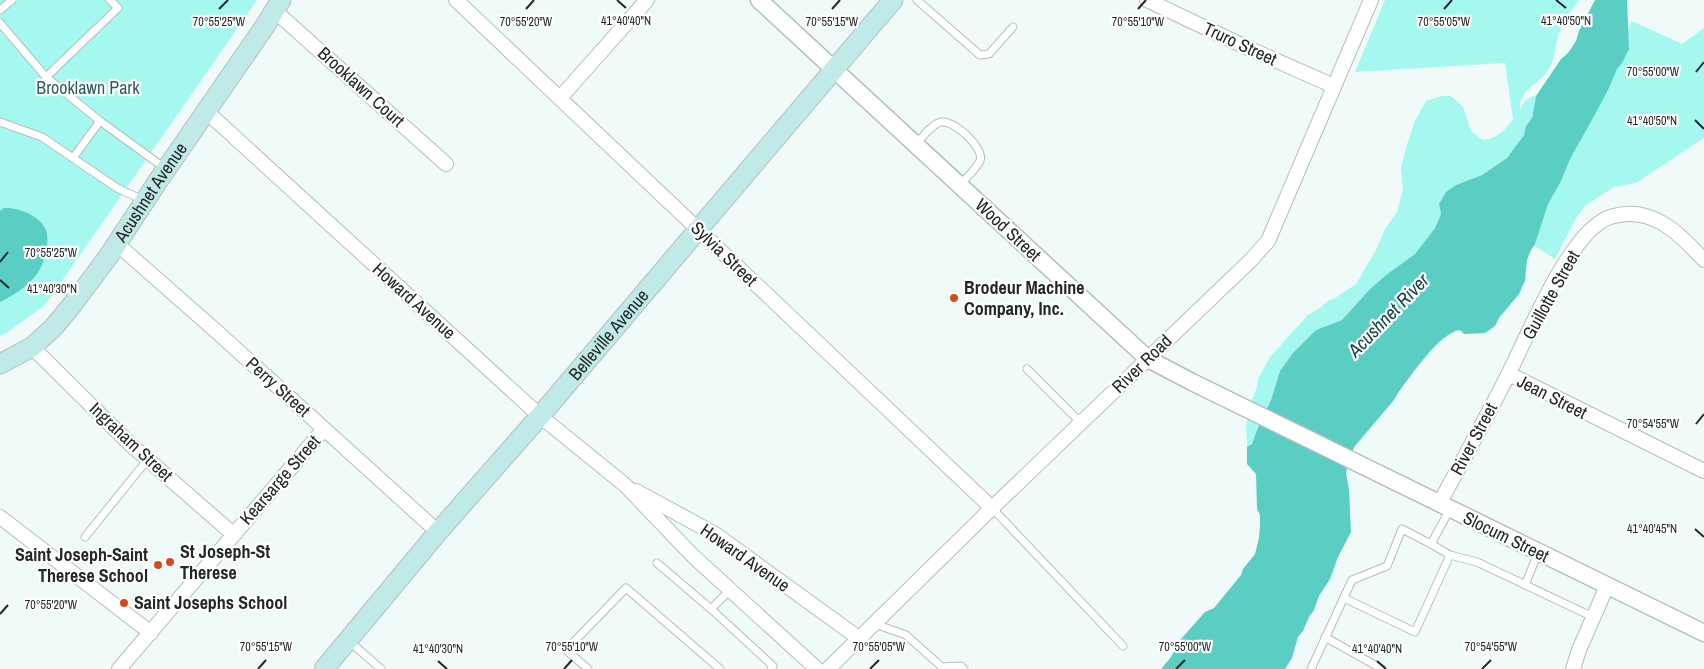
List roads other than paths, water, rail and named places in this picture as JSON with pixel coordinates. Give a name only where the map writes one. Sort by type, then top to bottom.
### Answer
[{"type":"main road","name":"Belleville Avenue","points":[[324,669],[438,532],[540,416],[893,0]]},
{"type":"main road","name":"Acushnet Avenue","points":[[0,364],[32,347],[54,327],[72,305],[117,244],[278,5]]},
{"type":"street","name":"Sylvia Street","points":[[456,0],[992,508]]},
{"type":"street","points":[[560,98],[647,0]]},
{"type":"street","name":"Wood Street","points":[[759,0],[1148,358],[1308,439]]},
{"type":"street","name":"Truro Street","points":[[1147,0],[1334,86]]},
{"type":"street","name":"River Road","points":[[832,668],[992,508],[1251,260],[1268,241],[1371,0]]},
{"type":"street","name":"Brooklawn Court","points":[[278,5],[446,164]]},
{"type":"street","name":"Howard Avenue","points":[[207,112],[540,416],[625,485],[693,556],[817,669]]},
{"type":"street","name":"Guillotte Street","points":[[1509,374],[1566,263],[1585,237],[1602,221],[1627,214],[1655,219],[1681,235],[1704,260]]},
{"type":"street","name":"Perry Street","points":[[117,244],[438,532]]},
{"type":"street","name":"Ingraham Street","points":[[32,347],[148,459],[233,534]]},
{"type":"street","name":"Jean Street","points":[[1509,374],[1704,471]]},
{"type":"street","name":"River Street","points":[[1444,507],[1509,374]]},
{"type":"street","name":"Kearsarge Street","points":[[119,669],[324,429]]},
{"type":"street","name":"Slocum Street","points":[[1308,439],[1704,633]]},
{"type":"street","name":"Howard Avenue","points":[[625,485],[715,534],[860,639]]},
{"type":"street","points":[[0,517],[151,633]]},
{"type":"street","points":[[1573,669],[1575,659],[1607,586]]},
{"type":"lane","points":[[0,10],[12,0]]},
{"type":"lane","points":[[46,76],[118,8],[110,0]]},
{"type":"lane","points":[[917,0],[980,55],[989,54],[1013,27]]},
{"type":"lane","points":[[0,23],[46,76],[100,121],[166,169]]},
{"type":"lane","points":[[74,158],[100,121]]},
{"type":"lane","points":[[0,122],[42,137],[117,188],[145,201]]},
{"type":"lane","points":[[915,144],[934,125],[943,122],[955,125],[977,146],[981,155],[980,162],[960,185]]},
{"type":"lane","points":[[1027,369],[1081,422]]},
{"type":"lane","points":[[85,538],[148,459]]},
{"type":"lane","points":[[1430,544],[1444,507]]},
{"type":"lane","points":[[992,508],[1123,646]]},
{"type":"lane","points":[[1311,669],[1352,580],[1387,566],[1402,528],[1450,555],[1477,562],[1593,617]]},
{"type":"lane","points":[[1525,584],[1538,553]]},
{"type":"lane","points":[[1344,598],[1415,632],[1450,555]]},
{"type":"lane","points":[[657,563],[774,666],[771,669]]},
{"type":"lane","points":[[588,669],[566,650],[626,588],[720,669]]},
{"type":"lane","points":[[711,609],[730,590]]},
{"type":"lane","points":[[875,624],[906,635],[941,668],[961,666],[964,669]]},
{"type":"lane","points":[[1325,637],[1382,669]]},
{"type":"lane","points":[[348,640],[381,669]]},
{"type":"water","name":"Acushnet River","points":[[1595,0],[1627,0],[1629,49],[1548,204],[1535,244],[1527,260],[1525,281],[1519,294],[1499,318],[1495,326],[1485,333],[1464,334],[1460,330],[1444,338],[1418,367],[1394,400],[1355,446],[1350,455],[1346,473],[1349,490],[1351,532],[1338,557],[1330,579],[1298,637],[1292,658],[1285,669],[1161,669],[1171,657],[1180,640],[1205,612],[1214,608],[1241,575],[1243,569],[1255,554],[1259,538],[1260,515],[1257,509],[1256,474],[1247,464],[1247,447],[1252,444],[1271,400],[1280,371],[1293,353],[1316,330],[1342,320],[1369,290],[1415,254],[1435,228],[1441,214],[1439,204],[1446,192],[1456,185],[1482,175],[1507,158],[1524,135],[1526,126],[1532,118],[1536,96],[1561,59],[1568,53],[1576,41]]},
{"type":"water","points":[[4,208],[17,209],[36,218],[45,228],[47,249],[37,274],[20,290],[0,302],[0,211]]},
{"type":"place","name":"Brodeur Machine Company, Inc.","points":[[954,298]]},
{"type":"place","name":"St Joseph-St Therese","points":[[170,562]]},
{"type":"place","name":"Saint Joseph-Saint Therese School","points":[[158,565]]},
{"type":"place","name":"Saint Josephs School","points":[[124,603]]},
{"type":"park label","name":"Brooklawn Park","points":[[88,88]]}]
